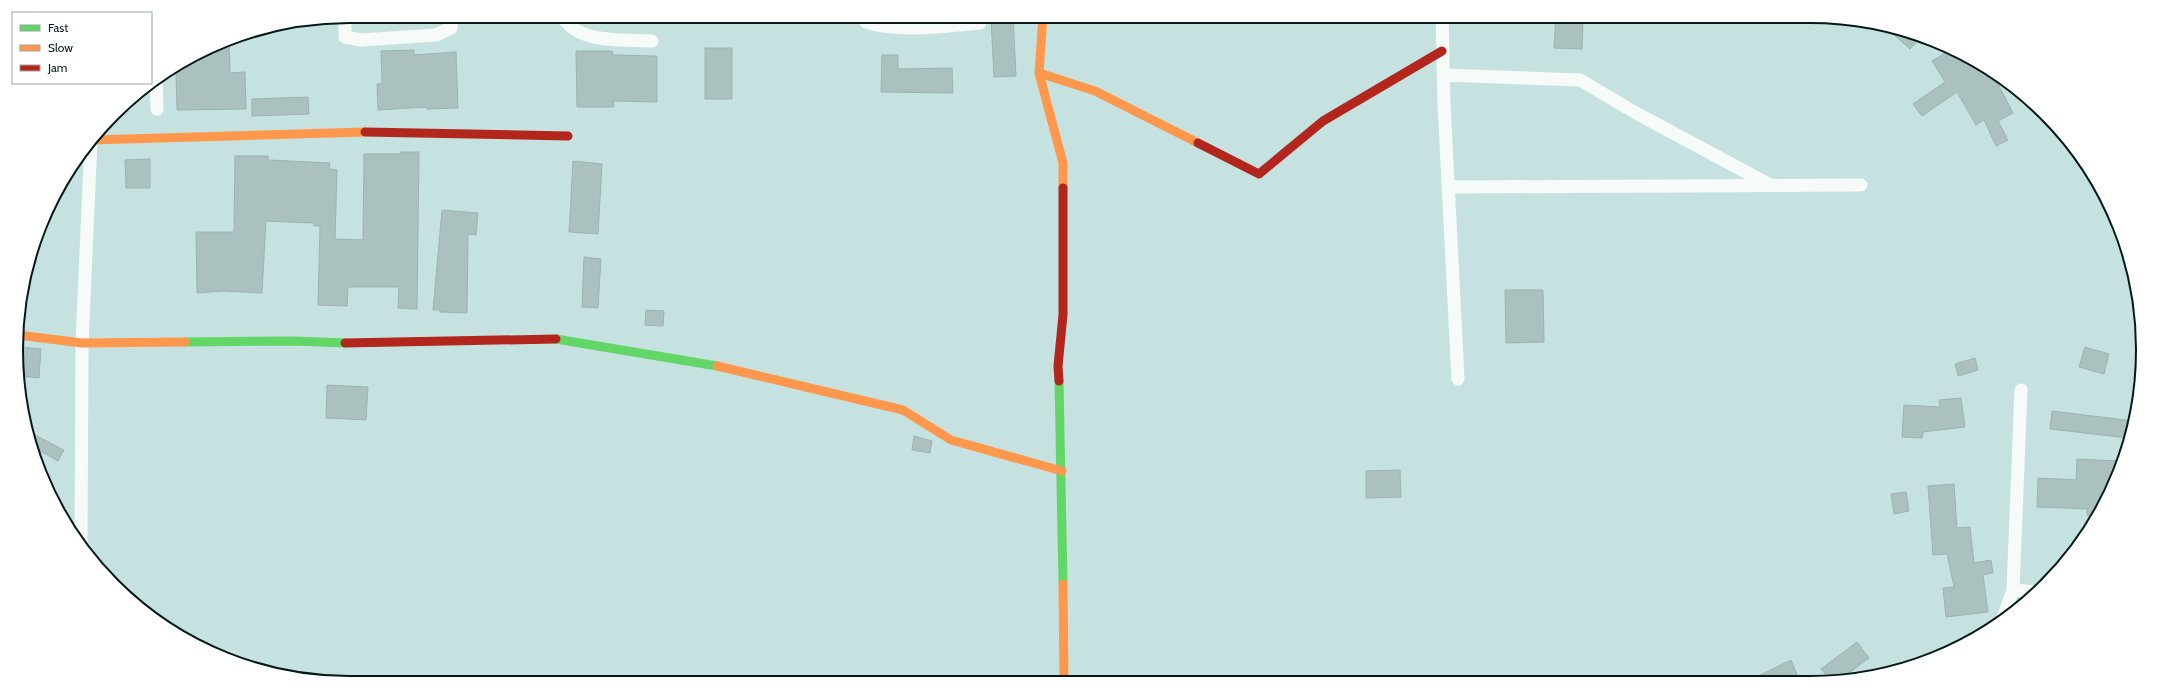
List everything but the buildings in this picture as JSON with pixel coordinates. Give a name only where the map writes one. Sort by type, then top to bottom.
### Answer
[{"type":"street","points":[[345,23],[345,37],[361,40],[436,35],[451,28],[451,23]]},
{"type":"street","points":[[568,23],[573,28],[591,36],[652,41]]},
{"type":"street","points":[[869,23],[879,27],[943,27],[980,23]]},
{"type":"street","points":[[1043,23],[1039,73],[1063,164],[1063,315],[1058,366],[1062,471],[1064,676]]},
{"type":"street","points":[[1442,23],[1448,188],[1458,379]]},
{"type":"street","points":[[1039,73],[1095,91],[1259,174],[1322,121],[1442,51]]},
{"type":"street","points":[[1443,75],[1580,80],[1636,113],[1772,186]]},
{"type":"street","points":[[156,86],[157,109]]},
{"type":"street","points":[[99,140],[347,132],[568,136]]},
{"type":"street","points":[[80,534],[82,342],[91,150]]},
{"type":"street","points":[[1448,188],[1861,185]]},
{"type":"street","points":[[24,336],[82,342],[272,341],[367,344],[407,341],[560,339],[708,364],[903,410],[951,440],[1062,471]]},
{"type":"street","points":[[2006,611],[2013,590],[2021,390]]},
{"type":"street","points":[[2013,590],[2029,591]]},
{"type":"traffic: fast","points":[[556,339],[717,366]]},
{"type":"traffic: fast","points":[[185,342],[294,341],[345,343]]},
{"type":"traffic: fast","points":[[1059,381],[1063,584]]},
{"type":"traffic: slow","points":[[1043,23],[1039,73],[1063,163],[1063,188]]},
{"type":"traffic: slow","points":[[1039,73],[1095,91],[1198,143]]},
{"type":"traffic: slow","points":[[99,140],[365,132]]},
{"type":"traffic: slow","points":[[24,336],[82,343],[185,342]]},
{"type":"traffic: slow","points":[[717,366],[903,410],[951,440],[1062,471]]},
{"type":"traffic: slow","points":[[1063,584],[1064,676]]},
{"type":"traffic: jam","points":[[1198,143],[1259,174],[1323,121],[1442,51]]},
{"type":"traffic: jam","points":[[365,132],[568,136]]},
{"type":"traffic: jam","points":[[1059,381],[1058,366],[1063,315],[1063,188]]},
{"type":"traffic: jam","points":[[345,343],[556,339]]}]
